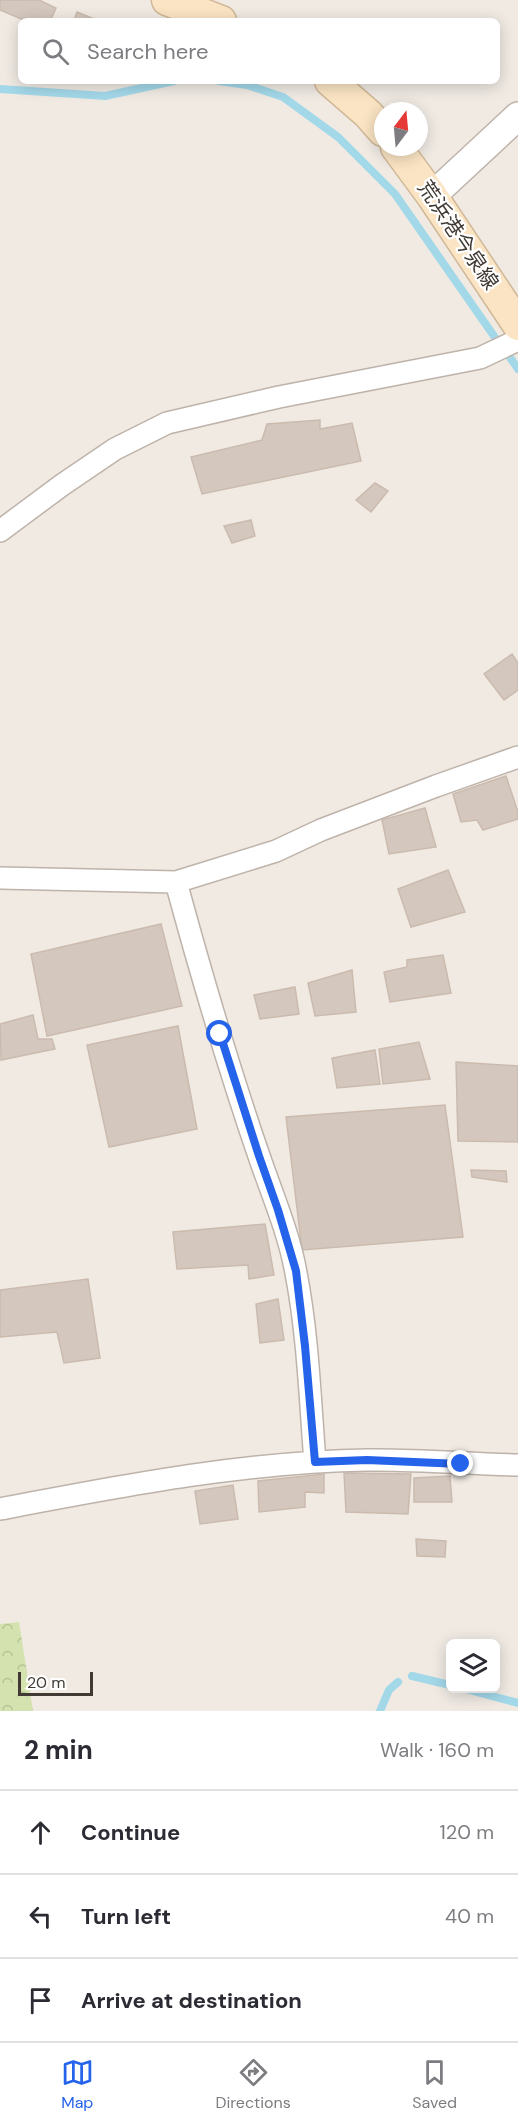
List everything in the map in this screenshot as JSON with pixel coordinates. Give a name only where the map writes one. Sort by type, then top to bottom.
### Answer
[{"type":"main road","points":[[167,0],[213,18]]},
{"type":"main road","points":[[333,84],[374,121]]},
{"type":"main road","name":"荒浜港今泉線","points":[[403,156],[518,325]]},
{"type":"street","points":[[432,196],[518,116]]},
{"type":"street","points":[[0,531],[115,449],[167,423],[279,397],[480,358],[518,340]]},
{"type":"street","points":[[0,878],[176,882],[266,855],[321,830],[518,757]]},
{"type":"street","points":[[176,882],[203,979],[296,1271],[315,1462]]},
{"type":"street","points":[[0,1509],[207,1472],[315,1462],[413,1460],[518,1465]]},
{"type":"green space","points":[[19,1622],[33,1711],[0,1711],[0,1624]]},
{"type":"building","points":[[0,0],[39,0],[56,8],[51,18],[19,18],[0,10]]},
{"type":"building","points":[[77,12],[92,18],[75,18]]},
{"type":"building","points":[[320,420],[320,429],[352,423],[361,461],[202,494],[191,457],[262,440],[267,424]]},
{"type":"building","points":[[375,483],[388,491],[371,512],[356,500]]},
{"type":"building","points":[[251,520],[255,536],[232,543],[224,526]]},
{"type":"building","points":[[512,654],[518,663],[518,690],[504,700],[484,674]]},
{"type":"building","points":[[506,776],[518,812],[518,819],[483,830],[477,820],[461,822],[453,794]]},
{"type":"building","points":[[425,808],[436,847],[389,854],[382,820]]},
{"type":"building","points":[[448,870],[465,912],[411,927],[398,889]]},
{"type":"building","points":[[161,924],[182,1006],[47,1036],[31,954]]},
{"type":"building","points":[[443,955],[451,993],[390,1002],[384,972],[407,967],[407,960]]},
{"type":"building","points":[[352,970],[356,1012],[315,1016],[308,983]]},
{"type":"building","points":[[295,987],[299,1014],[260,1019],[254,995]]},
{"type":"building","points":[[33,1015],[38,1039],[52,1039],[55,1049],[1,1060],[0,1024]]},
{"type":"building","points":[[178,1026],[197,1129],[109,1147],[87,1045]]},
{"type":"building","points":[[419,1042],[430,1079],[383,1084],[379,1049]]},
{"type":"building","points":[[375,1050],[380,1084],[337,1088],[332,1058]]},
{"type":"building","points":[[456,1062],[518,1066],[518,1142],[458,1141]]},
{"type":"building","points":[[445,1105],[463,1237],[302,1250],[286,1117]]},
{"type":"building","points":[[471,1170],[506,1171],[507,1182],[472,1177]]},
{"type":"building","points":[[265,1224],[274,1275],[249,1279],[248,1265],[177,1269],[173,1232]]},
{"type":"building","points":[[88,1279],[100,1358],[64,1363],[57,1332],[0,1337],[0,1290]]},
{"type":"building","points":[[278,1299],[284,1340],[260,1343],[256,1304]]},
{"type":"building","points":[[344,1473],[411,1474],[408,1514],[346,1512]]},
{"type":"building","points":[[324,1474],[324,1493],[305,1492],[305,1507],[259,1512],[258,1481]]},
{"type":"building","points":[[450,1476],[452,1502],[414,1502],[414,1478]]},
{"type":"building","points":[[233,1485],[238,1519],[200,1524],[195,1491]]},
{"type":"building","points":[[416,1539],[446,1541],[445,1557],[417,1556]]},
{"type":"waterway","points":[[0,89],[105,96],[160,84]]},
{"type":"waterway","points":[[240,84],[283,97],[338,137],[395,194],[496,339]]},
{"type":"waterway","points":[[509,356],[518,369]]},
{"type":"waterway","points":[[412,1676],[446,1684]]},
{"type":"waterway","points":[[380,1711],[389,1690],[398,1682]]},
{"type":"waterway","points":[[481,1693],[518,1703]]},
{"type":"route","points":[[220,1034],[296,1271],[315,1462],[413,1460],[461,1464]]}]
